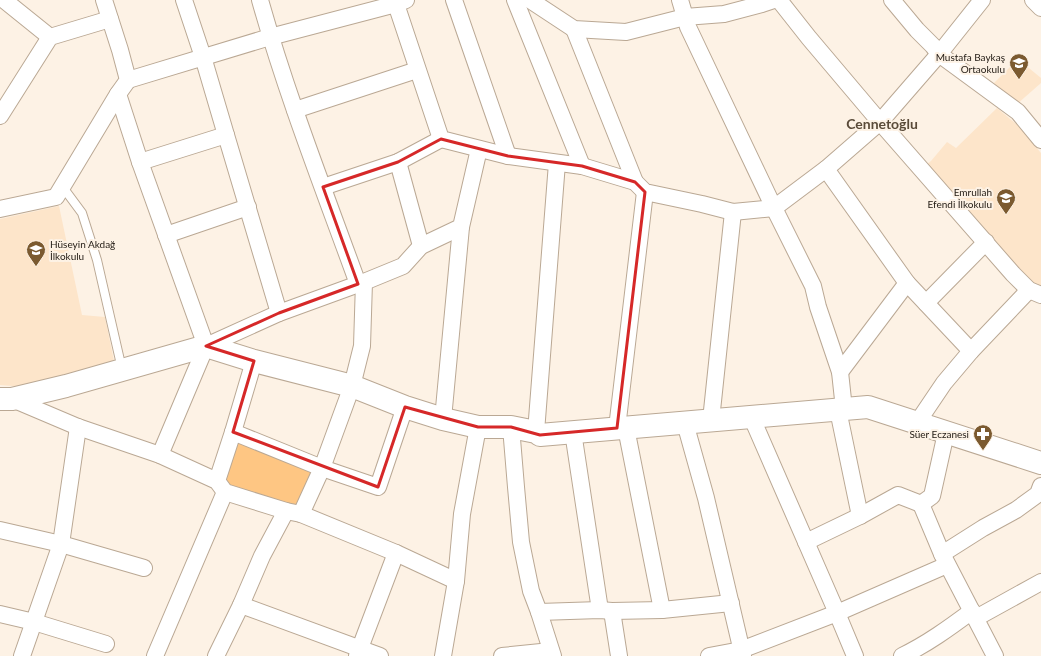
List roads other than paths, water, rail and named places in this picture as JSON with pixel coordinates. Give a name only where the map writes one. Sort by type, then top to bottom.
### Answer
[{"type":"main road","points":[[6,399],[66,386],[206,346],[254,361],[352,386],[405,407],[443,419],[478,427],[511,428],[536,432],[540,435],[868,407],[1041,463]]},
{"type":"street","points":[[4,0],[50,38]]},
{"type":"street","points":[[104,0],[128,80]]},
{"type":"street","points":[[184,0],[204,57],[279,313]]},
{"type":"street","points":[[216,656],[241,605],[262,556],[293,513],[322,468],[352,386],[362,346],[361,283],[323,187],[295,110],[270,37],[260,0]]},
{"type":"street","points":[[454,0],[508,156]]},
{"type":"street","points":[[515,0],[582,166]]},
{"type":"street","points":[[530,0],[574,29],[626,32],[685,18],[724,14],[774,0]]},
{"type":"street","points":[[680,0],[688,27],[774,208],[813,286],[818,307],[840,372],[841,409],[860,516]]},
{"type":"street","points":[[779,0],[880,122],[1013,274],[1035,292],[971,351],[944,383],[917,423]]},
{"type":"street","points":[[892,0],[939,54],[1018,112],[1041,140]]},
{"type":"street","points":[[323,187],[398,162],[441,139],[508,156],[582,166],[640,187],[734,212],[774,208],[826,169],[880,122],[939,54],[982,0]]},
{"type":"street","points":[[1033,0],[1041,8]]},
{"type":"street","points":[[0,209],[56,197],[128,80],[270,37],[401,2],[417,70],[441,139]]},
{"type":"street","points":[[0,116],[50,38],[110,19]]},
{"type":"street","points":[[574,29],[640,187],[621,428],[662,610]]},
{"type":"street","points":[[295,110],[417,70]]},
{"type":"street","points":[[118,94],[140,162],[206,346],[160,455]]},
{"type":"street","points":[[140,162],[226,135]]},
{"type":"street","points":[[443,419],[461,227],[479,149]]},
{"type":"street","points":[[398,162],[421,246]]},
{"type":"street","points":[[536,432],[558,163]]},
{"type":"street","points":[[826,169],[907,283],[971,351]]},
{"type":"street","points":[[166,235],[248,207]]},
{"type":"street","points":[[711,420],[734,212]]},
{"type":"street","points":[[206,346],[279,313],[404,266],[421,246],[461,227]]},
{"type":"street","points":[[926,303],[986,242]]},
{"type":"street","points":[[840,372],[907,283]]},
{"type":"street","points":[[155,656],[221,486],[233,432],[254,361]]},
{"type":"street","points":[[6,399],[78,428],[160,455],[221,486],[396,553],[456,581]]},
{"type":"street","points":[[233,432],[322,468],[378,488],[405,407]]},
{"type":"street","points":[[751,416],[855,656]]},
{"type":"street","points":[[685,423],[706,498],[742,653]]},
{"type":"street","points":[[443,656],[456,581],[462,514],[478,427]]},
{"type":"street","points":[[22,656],[61,544],[78,428]]},
{"type":"street","points":[[502,656],[552,654],[531,591],[521,542],[511,428]]},
{"type":"street","points":[[573,432],[606,610],[619,656]]},
{"type":"street","points":[[921,504],[932,496],[946,433]]},
{"type":"street","points":[[709,656],[742,653],[837,613],[945,560],[983,528],[1016,510],[1038,494],[1041,486]]},
{"type":"street","points":[[806,542],[860,516],[898,495],[921,504],[945,560],[996,656]]},
{"type":"street","points":[[0,530],[61,544],[144,568]]},
{"type":"street","points":[[359,653],[396,553]]},
{"type":"street","points":[[902,656],[919,648],[948,629],[974,615],[1041,582]]},
{"type":"street","points":[[539,612],[662,610],[731,603]]},
{"type":"street","points":[[241,605],[359,653],[380,656]]},
{"type":"street","points":[[0,614],[34,622],[106,644]]},
{"type":"lane","points":[[62,186],[82,212],[97,260],[122,370]]},
{"type":"place","name":"Mustafa Baykaş Ortaokulu","points":[[1019,80]]},
{"type":"place","name":"Emrullah Efendi İlkokulu","points":[[1006,215]]},
{"type":"place","name":"Hüseyin Akdağ İlkokulu","points":[[36,267]]},
{"type":"place","name":"Süer Eczanesi","points":[[983,451]]},
{"type":"district","name":"Cennetoğlu","points":[[882,124]]}]
